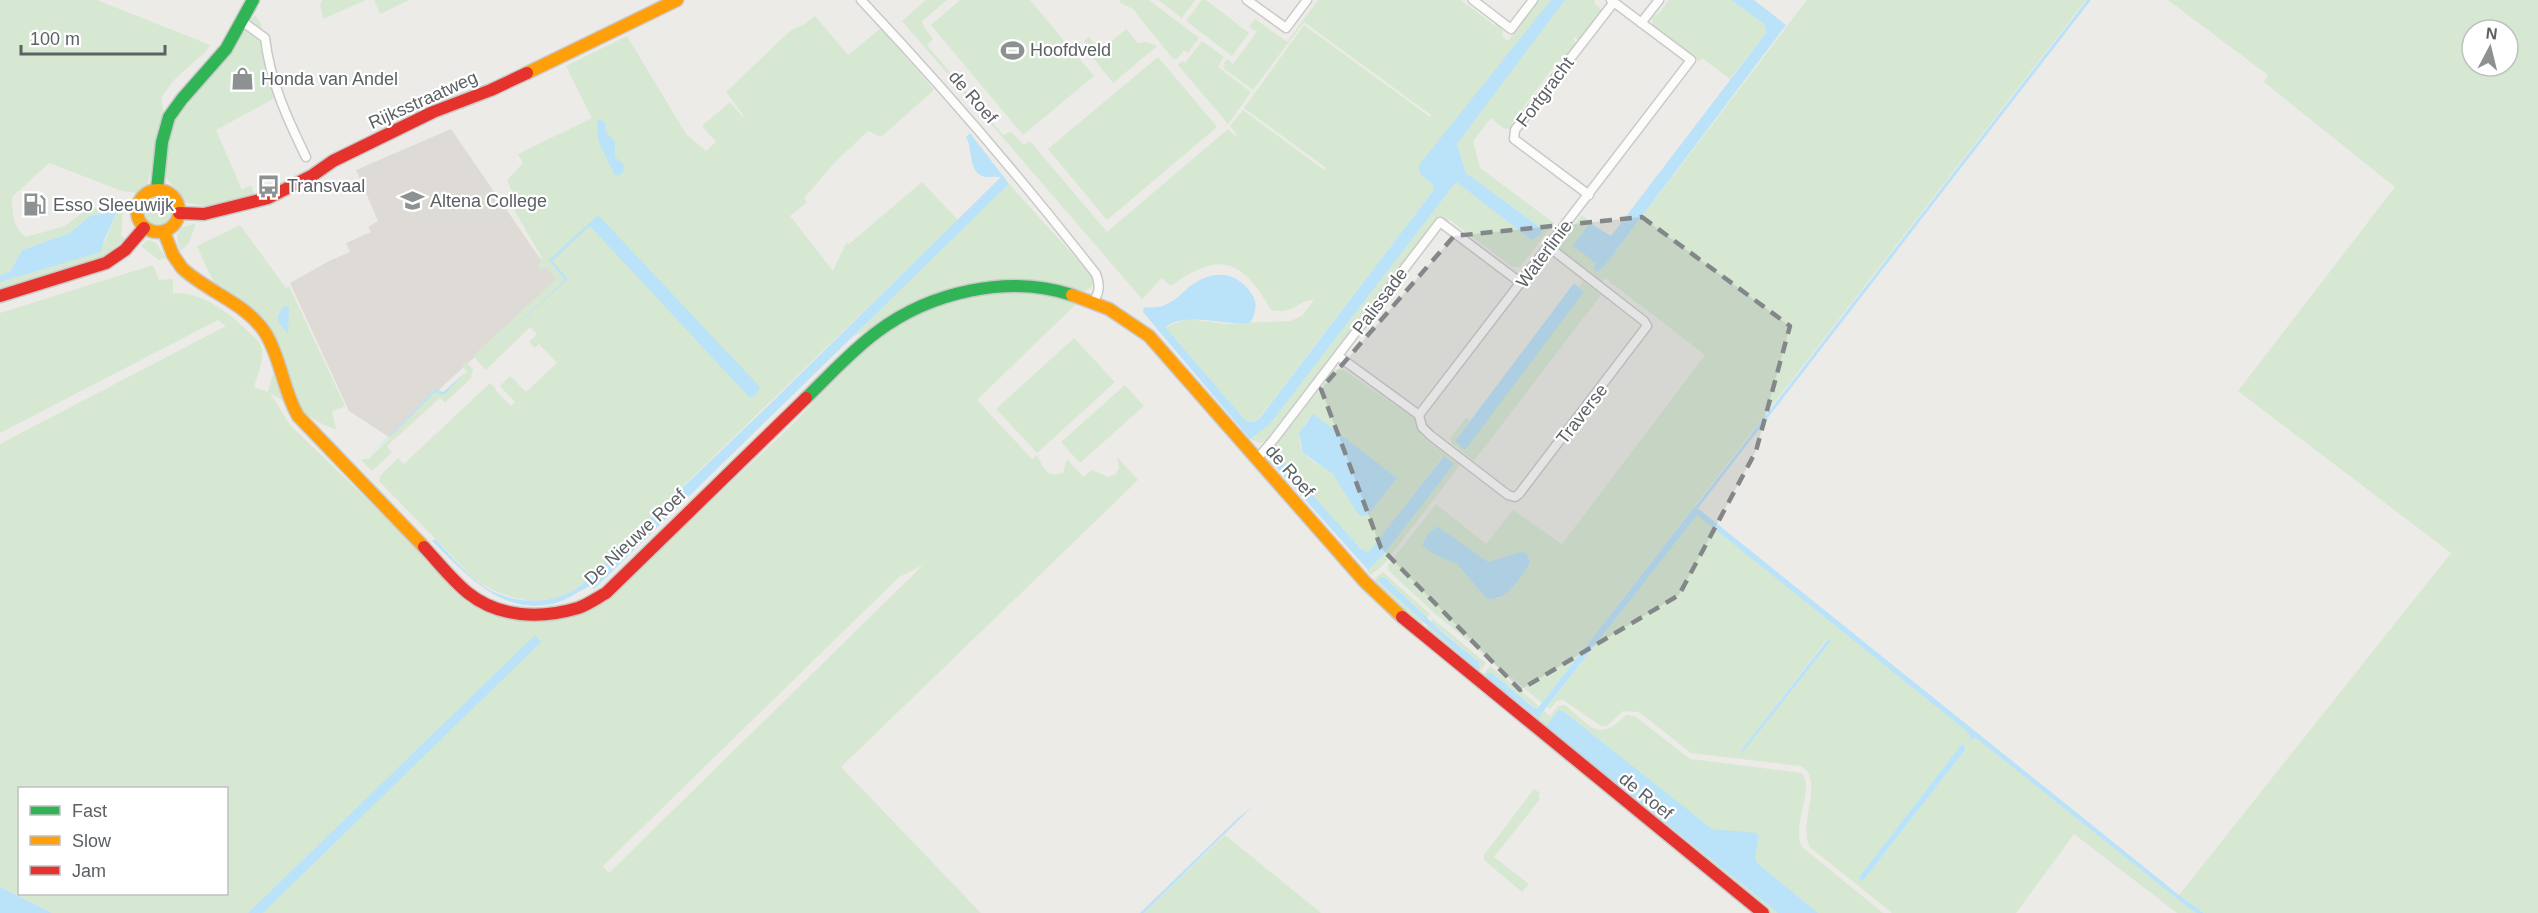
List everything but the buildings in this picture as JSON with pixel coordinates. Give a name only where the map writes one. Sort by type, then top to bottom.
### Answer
[{"type":"street","points":[[158,189],[158,165],[168,118],[226,49],[243,22],[253,0]]},
{"type":"street","name":"Rijksstraatweg","points":[[179,213],[204,214],[268,198],[353,151],[433,112],[491,90],[677,0]]},
{"type":"street","name":"de Roef","points":[[861,0],[910,52],[1024,184],[1096,274],[1100,284],[1099,294],[1094,302],[1118,313],[1149,336],[1365,582],[1418,632],[1763,913]]},
{"type":"street","points":[[1247,0],[1286,28],[1307,0]]},
{"type":"street","points":[[1473,0],[1511,28],[1533,0]]},
{"type":"street","points":[[1641,23],[1659,0]]},
{"type":"street","name":"Waterlinie","points":[[1419,415],[1691,60],[1612,1]]},
{"type":"street","name":"Fortgracht","points":[[1588,195],[1514,139],[1515,130],[1612,1]]},
{"type":"street","points":[[243,22],[265,38],[267,58],[280,103],[306,157]]},
{"type":"street","points":[[158,189],[171,194],[179,206],[179,213],[175,225],[164,232],[150,231],[144,228],[137,217],[137,203],[143,195],[158,189]]},
{"type":"street","name":"Palissade","points":[[1256,460],[1440,222],[1521,284]]},
{"type":"street","points":[[0,296],[106,263],[125,250],[144,228]]},
{"type":"street","name":"De Nieuwe Roef","points":[[164,232],[178,263],[198,280],[238,305],[260,324],[270,339],[281,382],[291,406],[385,509],[468,593],[485,604],[509,613],[535,616],[579,608],[606,593],[837,368],[880,329],[913,308],[951,294],[987,288],[1021,287],[1059,292],[1094,302]]},
{"type":"street","name":"Traverse","points":[[1419,415],[1422,427],[1430,435],[1508,495],[1515,497],[1527,485],[1646,331],[1647,326],[1549,247]]},
{"type":"street","points":[[1338,356],[1419,415]]},
{"type":"highlighted area","points":[[1642,217],[1790,326],[1756,451],[1679,595],[1520,690],[1381,548],[1321,389],[1454,236]]},
{"type":"shaded area","points":[[451,129],[539,257],[560,280],[445,384],[392,439],[349,411],[290,283],[350,252],[346,243],[371,232],[368,227],[378,221],[356,170]]},
{"type":"green space","points":[[0,0],[97,0],[210,45],[174,80],[161,98],[164,116],[147,187],[139,193],[122,191],[49,163],[12,197],[16,224],[26,237],[65,226],[83,212],[102,205],[123,206],[121,235],[125,239],[102,258],[0,290],[0,282],[100,252],[118,210],[90,216],[70,233],[22,250],[10,272],[0,275]]},
{"type":"green space","points":[[322,0],[366,0],[323,19],[320,5]]},
{"type":"green space","points":[[374,0],[409,0],[380,14]]},
{"type":"green space","points":[[926,0],[947,0],[922,21],[933,39],[927,45],[1003,135],[1011,132],[1024,145],[1030,141],[1107,232],[1228,129],[1235,136],[1237,135],[1230,126],[1243,110],[1324,170],[1325,167],[1244,108],[1304,25],[1430,117],[1431,115],[1304,22],[1253,90],[1223,68],[1225,65],[1223,64],[1227,59],[1233,64],[1257,32],[1249,27],[1255,19],[1287,42],[1318,0],[1461,0],[1494,25],[1498,24],[1503,31],[1502,36],[1508,41],[1539,0],[1551,0],[1420,174],[1435,185],[1433,191],[1259,418],[1253,422],[1246,421],[1165,327],[1187,319],[1227,324],[1290,321],[1302,316],[1314,300],[1309,300],[1291,309],[1271,310],[1250,279],[1228,265],[1203,268],[1171,286],[1162,278],[1142,299],[902,21]]},
{"type":"green space","name":"Hoofdveld","points":[[960,0],[1030,0],[1094,76],[1023,135],[931,25]]},
{"type":"green space","points":[[1120,0],[1149,0],[1199,38],[1188,53],[1184,50],[1178,58],[1173,59],[1133,9],[1119,2]]},
{"type":"green space","points":[[1158,0],[1195,0],[1182,18]]},
{"type":"green space","points":[[1202,0],[1206,0],[1249,33],[1232,56],[1186,21]]},
{"type":"green space","points":[[1565,0],[1595,0],[1594,3],[1602,10],[1578,40],[1575,37],[1573,39],[1576,43],[1562,60],[1558,61],[1514,120],[1511,129],[1503,128],[1491,118],[1473,141],[1480,168],[1554,223],[1520,267],[1512,267],[1450,220],[1445,221],[1439,216],[1268,440],[1261,443],[1250,439],[1269,425],[1456,182],[1532,240],[1541,234],[1541,228],[1466,173],[1457,144]]},
{"type":"green space","points":[[1669,0],[1731,0],[1765,25],[1766,33],[1730,79],[1702,58],[1699,61],[1653,27],[1652,17],[1659,13]]},
{"type":"green space","points":[[1807,0],[2086,0],[1542,703],[1433,612],[1388,570],[1388,565],[1436,504],[1486,544],[1513,510],[1562,544],[1705,355],[1605,278],[1602,282],[1560,250],[1558,247],[1582,215],[1592,223],[1590,223],[1597,272],[1606,264]],"holes":[[[1435,527],[1439,527],[1484,561],[1491,562],[1524,552],[1528,565],[1499,599],[1486,598],[1457,564],[1433,554],[1423,542]]]},
{"type":"green space","points":[[2168,0],[2538,0],[2538,913],[2204,913],[2179,895],[2451,553],[2238,391],[2395,187],[2264,82],[2268,75]]},
{"type":"green space","points":[[255,15],[261,24],[266,71],[275,98],[216,130],[242,190],[251,185],[255,196],[204,206],[187,203],[166,178],[165,151],[173,123],[236,44]]},
{"type":"green space","points":[[815,16],[848,55],[881,28],[934,90],[881,137],[868,131],[836,161],[804,198],[807,202],[790,216],[833,271],[846,243],[849,244],[922,182],[958,220],[580,586],[554,599],[540,601],[513,597],[487,587],[474,579],[379,481],[380,476],[398,458],[404,464],[490,383],[511,406],[515,402],[500,386],[510,376],[526,392],[557,363],[539,344],[535,348],[529,342],[537,334],[530,327],[486,370],[473,356],[556,279],[546,267],[541,270],[538,264],[543,260],[508,199],[514,196],[507,180],[523,163],[518,154],[592,118],[566,66],[627,36],[686,134],[706,151],[716,142],[702,126],[730,102],[744,116],[726,92],[790,31]]},
{"type":"green space","points":[[1126,29],[1138,43],[1147,42],[1157,46],[1113,83],[1090,54],[1092,52],[1084,41],[1089,37],[1100,51]]},
{"type":"green space","points":[[1202,41],[1224,57],[1218,67],[1251,92],[1228,124],[1178,65],[1182,61],[1185,63]]},
{"type":"green space","points":[[1158,57],[1217,127],[1107,220],[1048,149]]},
{"type":"green space","points":[[1009,184],[1095,279],[1093,286],[1082,293],[1011,281],[970,284],[936,293],[898,310],[876,326],[852,337]]},
{"type":"green space","points":[[157,198],[167,203],[172,213],[167,223],[157,228],[147,223],[142,213],[147,203]]},
{"type":"green space","points":[[196,223],[189,243],[180,251],[177,236],[181,228]]},
{"type":"green space","points":[[240,225],[286,288],[289,286],[345,406],[332,411],[336,429],[324,425],[270,393],[290,425],[465,594],[535,621],[560,619],[583,613],[606,601],[793,424],[868,345],[918,311],[974,294],[1014,291],[1043,294],[1077,303],[977,400],[1032,459],[1037,455],[1049,473],[1063,473],[1067,459],[1083,477],[1092,470],[1108,477],[1115,475],[1119,468],[1117,457],[1138,480],[841,767],[981,913],[263,913],[540,642],[535,636],[248,913],[52,913],[0,887],[0,444],[226,326],[218,320],[0,433],[0,313],[153,265],[159,280],[173,279],[173,293],[186,294],[210,302],[241,324],[259,342],[262,358],[254,387],[268,392],[278,357],[275,337],[261,321],[223,291],[208,271],[197,246]],"holes":[[[923,565],[609,873],[603,866],[899,577]]]},
{"type":"green space","points":[[148,240],[156,243],[166,258],[159,260],[141,246]]},
{"type":"green space","points":[[1583,281],[1601,295],[1474,461],[1452,443],[1450,438],[1466,418],[1470,420],[1455,441],[1465,449],[1584,292],[1579,287]]},
{"type":"green space","points":[[1074,338],[1115,382],[1037,453],[996,409]]},
{"type":"green space","points":[[466,362],[473,369],[471,378],[445,403],[440,398],[387,446],[392,452],[372,471],[361,460],[370,458],[435,392],[444,394],[467,372],[462,366]]},
{"type":"green space","points":[[1335,369],[1344,370],[1415,419],[1421,436],[1460,465],[1384,564],[1371,575],[1367,570],[1384,554],[1453,464],[1443,456],[1370,552],[1366,553],[1274,464],[1275,467],[1269,465],[1270,452]],"holes":[[[1312,415],[1397,478],[1368,515],[1355,509],[1335,476],[1311,460],[1302,449],[1301,432],[1307,420]]]},
{"type":"green space","points":[[1125,385],[1144,406],[1080,463],[1061,442]]},
{"type":"green space","points":[[1697,515],[1969,733],[1972,739],[1976,738],[2196,913],[2177,913],[2074,834],[2016,913],[1892,913],[1810,847],[1807,826],[1811,780],[1800,766],[1691,753],[1639,712],[1623,711],[1607,726],[1601,726],[1563,700],[1557,701],[1550,709],[1547,707]],"holes":[[[1828,638],[1831,641],[1741,753],[1741,750]],[[1961,745],[1966,747],[1965,750],[1862,882],[1859,877]]]},
{"type":"green space","points":[[1383,572],[1430,614],[1427,618],[1384,577],[1380,577],[1379,582],[1424,622],[1420,627],[1374,584],[1375,578]]},
{"type":"green space","points":[[1433,619],[1486,663],[1478,674],[1423,630],[1428,626],[1476,669],[1481,669],[1479,662],[1431,622]]},
{"type":"green space","points":[[1490,666],[1539,706],[1535,708],[1492,673],[1486,675],[1487,678],[1537,718],[1544,711],[1550,716],[1558,706],[1565,705],[1588,725],[1601,730],[1616,724],[1626,715],[1635,716],[1691,759],[1802,773],[1806,788],[1799,829],[1802,847],[1883,913],[1818,913],[1757,863],[1755,858],[1759,836],[1712,830],[1563,711],[1547,728],[1778,913],[1770,913],[1481,679]]},
{"type":"green space","points":[[1534,789],[1540,793],[1538,797],[1540,799],[1494,857],[1529,884],[1522,892],[1484,860],[1484,855]]},
{"type":"green space","points":[[1225,835],[1321,913],[1144,913]]},
{"type":"water","points":[[1551,0],[1565,0],[1457,144],[1466,173],[1541,228],[1541,234],[1532,240],[1456,182],[1269,425],[1250,439],[1143,312],[1144,307],[1167,304],[1198,281],[1216,275],[1232,277],[1247,287],[1256,306],[1250,323],[1195,319],[1174,322],[1165,327],[1246,421],[1253,422],[1259,419],[1433,191],[1434,185],[1420,174],[1419,165]]},
{"type":"water","points":[[1731,0],[1754,0],[1786,25],[1606,264],[1597,272],[1594,269],[1596,263],[1573,246],[1590,223],[1611,236],[1766,33],[1765,25]]},
{"type":"water","points":[[597,119],[605,122],[605,131],[615,142],[615,157],[624,165],[623,172],[619,176],[614,174],[598,140]]},
{"type":"water","points":[[970,133],[1009,184],[594,589],[590,586],[556,603],[537,606],[519,604],[487,590],[458,567],[432,541],[435,539],[474,579],[498,594],[526,600],[540,600],[554,598],[580,586],[772,402],[1001,177],[982,176],[975,169],[966,137]]},
{"type":"water","points":[[112,207],[118,210],[101,252],[0,282],[0,275],[10,272],[22,250],[70,233],[90,216],[106,213]]},
{"type":"water","points":[[598,215],[760,387],[756,395],[750,398],[590,226],[552,261],[568,279],[480,359],[565,280],[549,260]]},
{"type":"water","points":[[1574,283],[1584,292],[1465,450],[1455,441]]},
{"type":"water","points":[[284,306],[289,307],[288,334],[279,323],[278,316]]},
{"type":"water","points":[[467,371],[444,395],[435,392],[368,457],[435,389],[443,392]]},
{"type":"water","points":[[1312,415],[1397,478],[1368,515],[1358,514],[1333,474],[1303,453],[1299,433]]},
{"type":"water","points":[[1444,456],[1454,464],[1384,554],[1368,570],[1274,465],[1278,461],[1283,462],[1360,548],[1368,553]]},
{"type":"water","points":[[1695,506],[2204,913],[2196,913],[2185,905],[1976,738],[1970,739],[1969,733],[1697,515],[1538,718],[1487,678],[1486,673],[1492,673],[1534,708],[1538,708]]},
{"type":"water","points":[[1437,526],[1488,562],[1521,552],[1526,553],[1530,563],[1506,593],[1493,599],[1486,598],[1457,564],[1433,554],[1422,545],[1428,534]]},
{"type":"water","points":[[1380,577],[1384,577],[1442,632],[1479,662],[1480,669],[1476,669],[1378,581]]},
{"type":"water","points":[[535,635],[541,642],[263,913],[248,913]]},
{"type":"water","points":[[1829,638],[1831,641],[1742,753],[1741,750]]},
{"type":"water","points":[[1559,710],[1712,829],[1756,833],[1759,836],[1755,858],[1757,863],[1818,913],[1778,913],[1547,728]]},
{"type":"water","points":[[1961,745],[1965,746],[1965,750],[1862,882],[1859,877]]},
{"type":"water","points":[[1252,807],[1144,913],[1140,913],[1238,818]]},
{"type":"water","points":[[0,887],[52,913],[0,913]]},
{"type":"waterway","points":[[1697,507],[2089,0]]},
{"type":"traffic: fast","points":[[157,189],[162,142],[169,117],[226,49],[253,0]]},
{"type":"traffic: fast","points":[[806,398],[867,339],[921,306],[945,297],[996,287],[1022,286],[1072,295]]},
{"type":"traffic: slow","points":[[527,73],[677,0]]},
{"type":"traffic: slow","points":[[158,190],[166,191],[173,196],[178,203],[179,211],[178,219],[173,226],[166,231],[158,232],[150,231],[143,226],[138,219],[137,211],[138,203],[143,196],[150,191],[158,190]]},
{"type":"traffic: slow","points":[[164,232],[173,255],[182,268],[238,306],[258,323],[271,344],[298,416],[424,547]]},
{"type":"traffic: slow","points":[[1072,295],[1109,309],[1149,336],[1365,582],[1402,617]]},
{"type":"traffic: jam","points":[[179,213],[204,214],[268,198],[313,175],[333,161],[433,112],[491,90],[527,73]]},
{"type":"traffic: jam","points":[[0,296],[106,263],[125,250],[144,228]]},
{"type":"traffic: jam","points":[[424,547],[462,588],[493,607],[507,612],[535,615],[564,612],[581,607],[606,593],[806,398]]},
{"type":"traffic: jam","points":[[1402,617],[1763,913]]},
{"type":"place","name":"Hoofdveld","points":[[1012,50]]},
{"type":"place","name":"Honda van Andel","points":[[243,79]]},
{"type":"place","name":"Transvaal","points":[[269,186]]},
{"type":"place","name":"Altena College","points":[[412,201]]},
{"type":"place","name":"Esso Sleeuwijk","points":[[35,205]]}]
